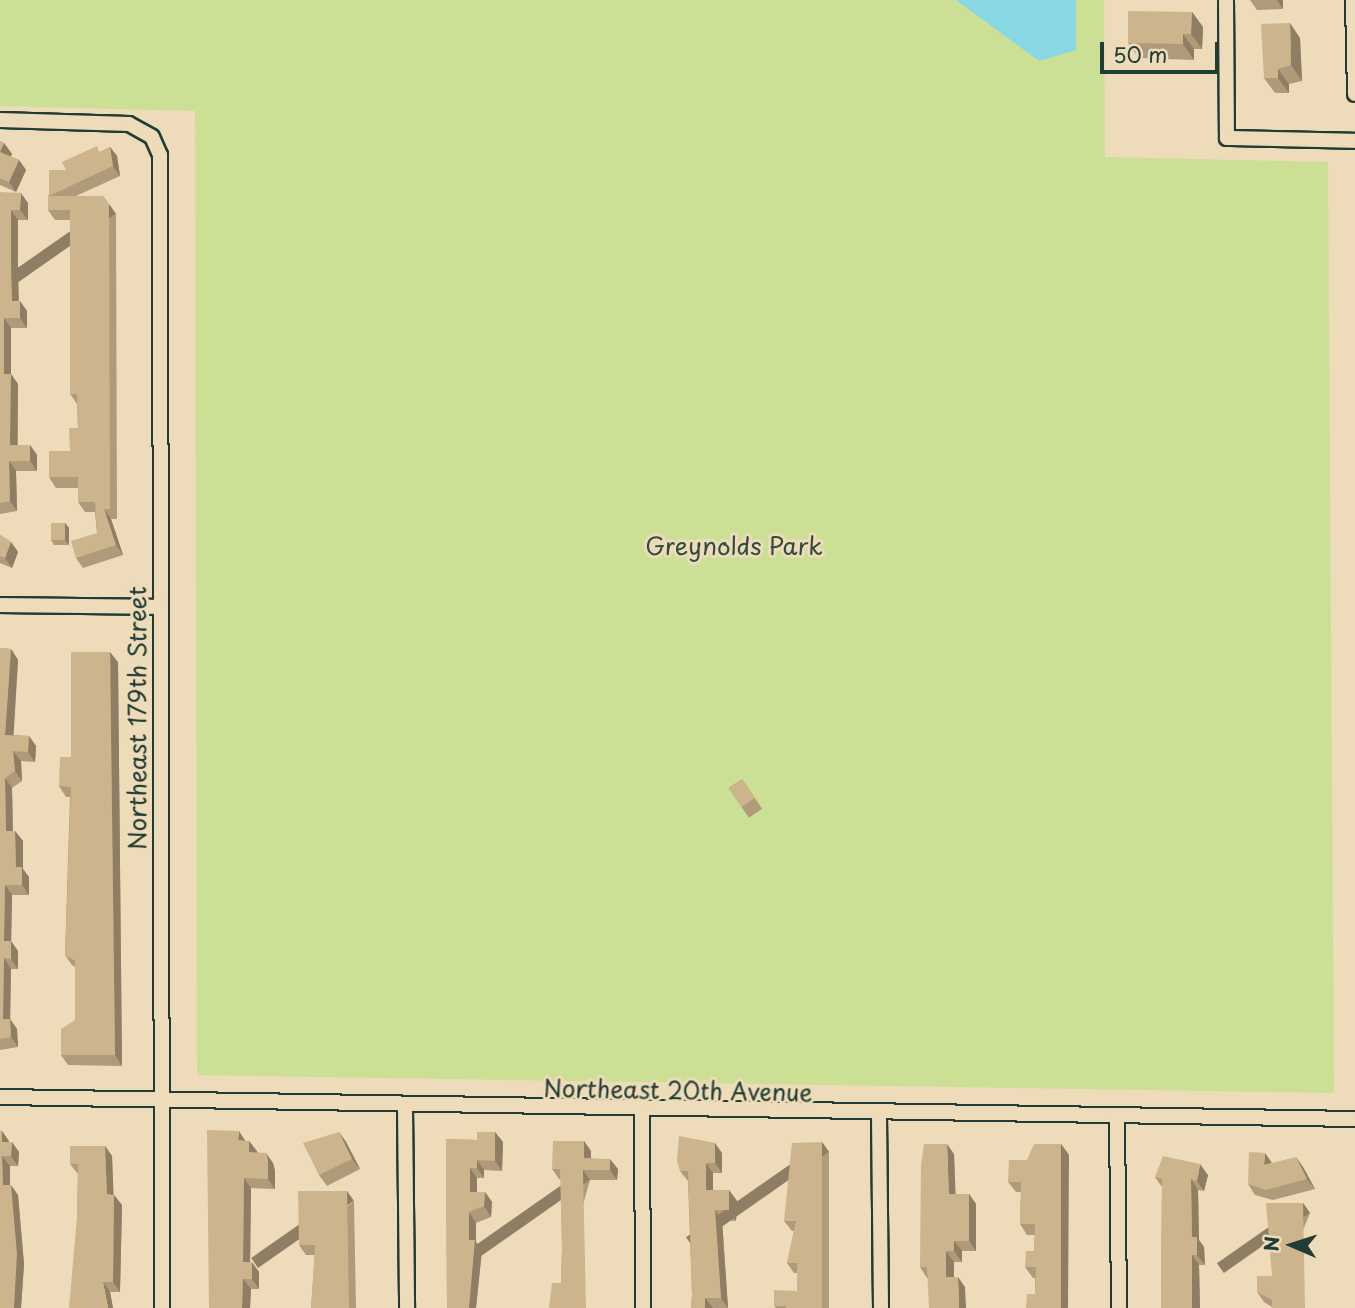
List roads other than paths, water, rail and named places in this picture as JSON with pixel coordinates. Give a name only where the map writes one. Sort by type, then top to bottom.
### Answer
[{"type":"street","points":[[1226,0],[1227,138],[1355,141]]},
{"type":"street","points":[[1353,0],[1355,94]]},
{"type":"street","name":"Northeast 179th Street","points":[[0,120],[119,122],[146,132],[160,155],[162,1308]]},
{"type":"street","points":[[0,605],[159,607]]},
{"type":"street","name":"Northeast 20th Avenue","points":[[0,1097],[405,1108],[879,1116],[1355,1119]]},
{"type":"street","points":[[405,1108],[407,1308]]},
{"type":"street","points":[[642,1112],[643,1308]]},
{"type":"street","points":[[879,1116],[881,1308]]},
{"type":"street","points":[[1117,1117],[1119,1308]]},
{"type":"water","points":[[956,0],[1076,0],[1076,50],[1039,61]]},
{"type":"park label","name":"Greynolds Park","points":[[734,546]]}]
